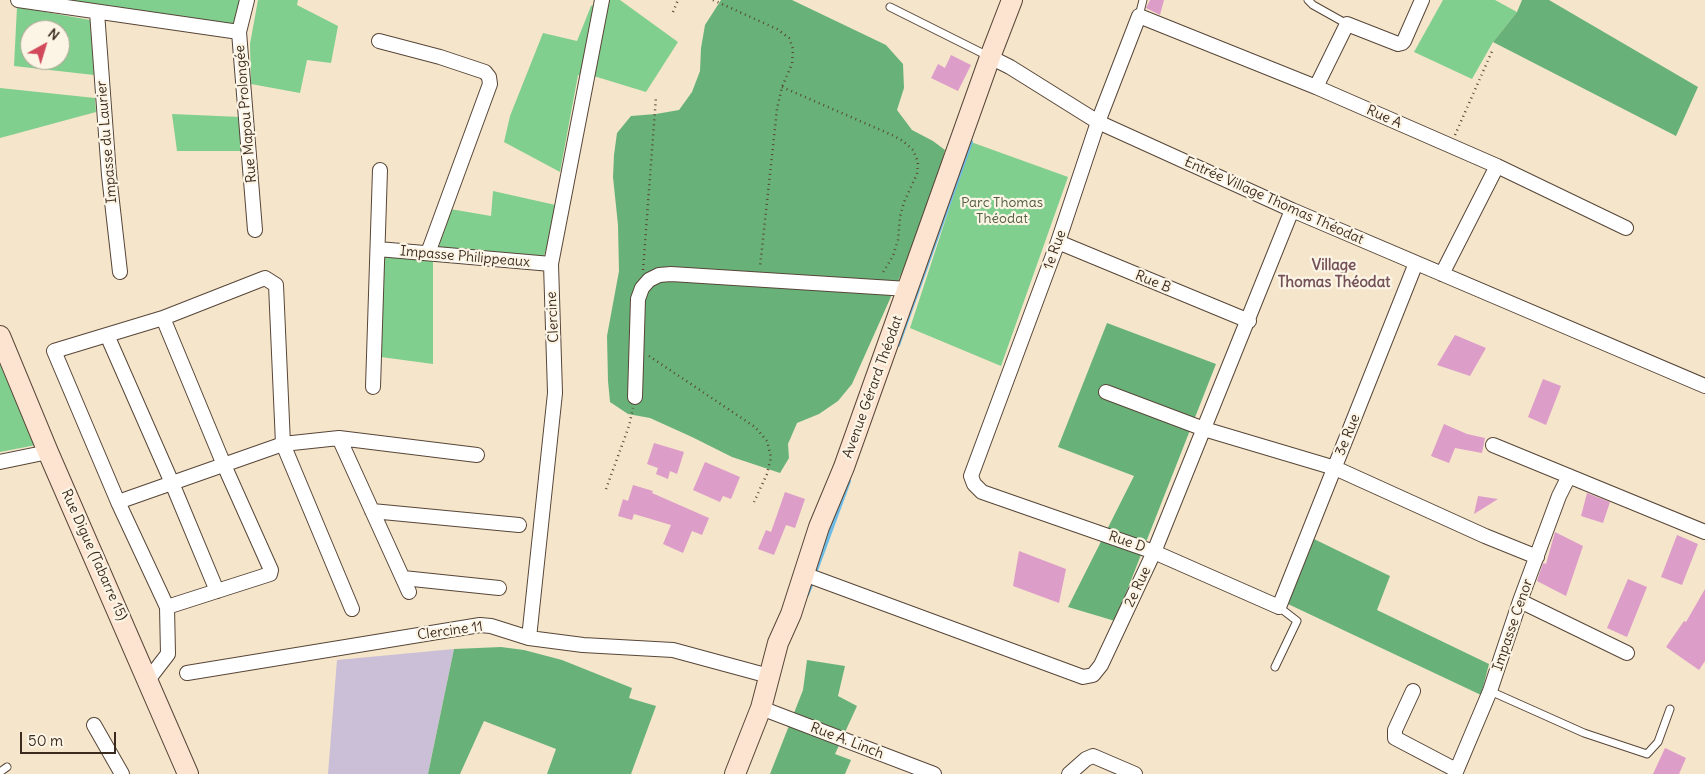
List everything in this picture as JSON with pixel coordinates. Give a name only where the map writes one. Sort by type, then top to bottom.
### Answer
[{"type":"street","points":[[18,0],[239,32]]},
{"type":"street","name":"Rue Mapou Prolongée","points":[[247,0],[239,32],[255,230]]},
{"type":"street","name":"Clercine","points":[[529,638],[555,393],[551,264],[602,0]]},
{"type":"street","name":"Avenue Gérard Théodat","points":[[735,774],[763,708],[778,644],[791,614],[819,527],[844,466],[1012,0]]},
{"type":"street","points":[[1316,88],[1347,24],[1398,44],[1402,43],[1422,0]]},
{"type":"street","name":"Impasse du Laurier","points":[[97,12],[109,175],[120,272]]},
{"type":"street","name":"Rue A","points":[[1139,16],[1316,88],[1497,166],[1626,228]]},
{"type":"street","name":"1e Rue","points":[[974,484],[971,476],[1058,242],[1098,122],[1139,16]]},
{"type":"street","points":[[379,41],[449,60],[485,72],[489,77],[490,84],[428,253]]},
{"type":"street","name":"Entrée Village Thomas Théodat","points":[[990,57],[1010,67],[1098,122],[1292,210],[1705,386]]},
{"type":"street","points":[[1442,274],[1497,166]]},
{"type":"street","points":[[374,387],[380,170]]},
{"type":"street","name":"2e Rue","points":[[804,574],[1083,677],[1093,675],[1101,664],[1154,552],[1249,321],[1292,210]]},
{"type":"street","name":"Rue B","points":[[1058,242],[1249,321]]},
{"type":"street","name":"Impasse Philippeaux","points":[[378,249],[551,264]]},
{"type":"street","name":"3e Rue","points":[[1279,607],[1416,263]]},
{"type":"street","points":[[635,397],[638,299],[642,288],[649,280],[658,275],[671,274],[908,289]]},
{"type":"street","points":[[148,680],[168,654],[168,607],[118,502],[54,351],[163,318],[266,278],[276,285],[282,444],[352,608]]},
{"type":"street","points":[[163,318],[224,465],[271,570],[270,574],[168,607]]},
{"type":"street","points":[[107,335],[217,591]]},
{"type":"street","name":"Rue Digue (Tabarre 15)","points":[[0,336],[48,452],[188,774]]},
{"type":"street","points":[[1106,392],[1204,428],[1335,468],[1485,536],[1537,557]]},
{"type":"street","points":[[118,502],[282,444],[339,438],[477,455]]},
{"type":"street","points":[[339,438],[409,592]]},
{"type":"street","points":[[1493,445],[1705,532]]},
{"type":"street","points":[[0,462],[48,452]]},
{"type":"street","name":"Impasse Cenor","points":[[1455,772],[1490,691],[1520,601],[1568,476]]},
{"type":"street","name":"Rue D","points":[[974,484],[982,492],[1154,552],[1279,607]]},
{"type":"street","points":[[372,512],[519,525]]},
{"type":"street","points":[[403,578],[499,588]]},
{"type":"street","points":[[1520,601],[1628,652]]},
{"type":"street","name":"Clercine 11","points":[[188,673],[480,626],[490,626],[529,638],[583,645],[672,650],[769,676]]},
{"type":"street","points":[[1412,691],[1395,730],[1395,738],[1455,772]]},
{"type":"street","name":"Rue A. Linch","points":[[763,708],[934,774]]},
{"type":"street","points":[[94,725],[122,774]]},
{"type":"street","points":[[1069,774],[1086,759],[1093,756],[1135,774]]},
{"type":"lane","points":[[1139,16],[1144,0]]},
{"type":"lane","points":[[1308,0],[1313,5],[1347,24]]},
{"type":"lane","points":[[890,6],[990,57]]},
{"type":"lane","points":[[1275,667],[1297,621],[1279,607]]},
{"type":"lane","points":[[1490,691],[1584,734],[1647,754],[1658,742],[1670,709]]},
{"type":"lane","points":[[0,772],[7,767]]},
{"type":"path","points":[[673,12],[678,0]]},
{"type":"path","points":[[713,0],[777,29],[789,38],[793,49],[792,64],[782,87],[777,109],[759,280]]},
{"type":"path","points":[[1450,146],[1493,50]]},
{"type":"path","points":[[782,87],[892,135],[903,141],[913,150],[918,162],[917,174],[904,202],[900,217],[898,240],[893,256],[887,269],[867,286]]},
{"type":"path","points":[[642,288],[656,97]]},
{"type":"path","points":[[636,347],[755,427],[767,441],[771,457],[754,502]]},
{"type":"path","points":[[606,489],[629,426],[635,397]]},
{"type":"shaded area","points":[[454,649],[428,774],[328,774],[337,660]]},
{"type":"green space","points":[[50,0],[242,0],[235,29]]},
{"type":"green space","points":[[258,0],[298,0],[297,5],[338,26],[331,63],[307,60],[300,93],[251,84],[250,44]]},
{"type":"green space","points":[[604,0],[620,0],[678,42],[646,92],[597,77],[578,75],[560,172],[504,142],[510,116],[543,33],[577,41],[591,6]]},
{"type":"green space","points":[[721,0],[792,0],[886,45],[903,64],[904,88],[897,110],[912,130],[945,150],[935,188],[919,234],[852,384],[838,401],[819,414],[797,423],[788,444],[789,458],[780,473],[732,457],[650,418],[628,414],[610,402],[607,336],[619,271],[618,225],[613,177],[617,133],[631,116],[679,110],[692,92],[700,71],[705,25]]},
{"type":"green space","points":[[1443,0],[1495,0],[1517,12],[1493,42],[1472,79],[1414,52]]},
{"type":"green space","points":[[1522,0],[1549,0],[1698,87],[1676,136],[1493,42],[1517,12]]},
{"type":"green space","points":[[17,7],[90,20],[94,75],[50,70],[70,70],[70,20],[20,20],[20,67],[14,66]]},
{"type":"green space","points":[[0,88],[95,98],[96,112],[0,138]]},
{"type":"green space","points":[[172,114],[241,117],[244,151],[177,151]]},
{"type":"green space","name":"Parc Thomas Théodat","points":[[971,142],[1068,177],[1001,366],[910,328]]},
{"type":"green space","points":[[493,191],[560,206],[543,259],[438,249],[450,209],[491,216]]},
{"type":"green space","points":[[384,256],[433,257],[433,364],[381,357]]},
{"type":"green space","points":[[1107,323],[1216,364],[1115,621],[1068,607],[1134,476],[1058,447]]},
{"type":"green space","points":[[0,364],[36,445],[0,452]]},
{"type":"green space","points":[[1314,539],[1390,576],[1377,610],[1489,664],[1481,695],[1288,604]]},
{"type":"green space","points":[[501,647],[524,650],[562,660],[632,688],[629,698],[656,706],[631,774],[547,774],[556,749],[484,721],[460,774],[428,774],[454,649]]},
{"type":"green space","points":[[807,660],[845,666],[838,696],[857,706],[835,754],[851,760],[845,774],[770,774],[803,690]]},
{"type":"building","points":[[1150,0],[1164,0],[1160,15],[1146,8]]},
{"type":"building","points":[[951,55],[971,65],[958,91],[931,78],[938,64],[945,68]]},
{"type":"building","points":[[1455,335],[1486,348],[1470,376],[1437,365]]},
{"type":"building","points":[[1543,379],[1561,386],[1546,425],[1528,417]]},
{"type":"building","points":[[1444,424],[1467,434],[1485,438],[1482,453],[1455,448],[1449,463],[1431,456]]},
{"type":"building","points":[[654,443],[684,452],[677,474],[670,471],[668,479],[656,474],[658,468],[647,464]]},
{"type":"building","points":[[705,462],[740,477],[731,499],[723,496],[720,502],[693,490]]},
{"type":"building","points":[[633,485],[653,491],[652,493],[709,518],[702,535],[692,531],[683,553],[663,544],[671,525],[634,514],[632,520],[618,516],[623,499],[628,501]]},
{"type":"building","points":[[785,492],[805,499],[795,528],[786,525],[774,555],[758,549],[766,530],[771,532]]},
{"type":"building","points":[[1587,493],[1610,502],[1603,523],[1581,516]]},
{"type":"building","points":[[1478,496],[1498,499],[1474,514]]},
{"type":"building","points":[[1555,532],[1583,546],[1566,596],[1537,581],[1543,563],[1546,564]]},
{"type":"building","points":[[1677,535],[1698,544],[1682,585],[1661,577]]},
{"type":"building","points":[[1019,551],[1066,569],[1059,603],[1013,586]]},
{"type":"building","points":[[1628,579],[1647,587],[1627,637],[1607,628]]},
{"type":"building","points":[[1705,589],[1705,661],[1699,670],[1666,647],[1684,621],[1686,622]]},
{"type":"building","points":[[1665,748],[1686,758],[1679,774],[1653,774]]},
{"type":"waterway","points":[[898,345],[971,142]]},
{"type":"waterway","points":[[815,573],[849,481]]},
{"type":"waterway","points":[[807,595],[812,583]]},
{"type":"district","name":"Village Thomas Théodat","points":[[1334,274]]}]
